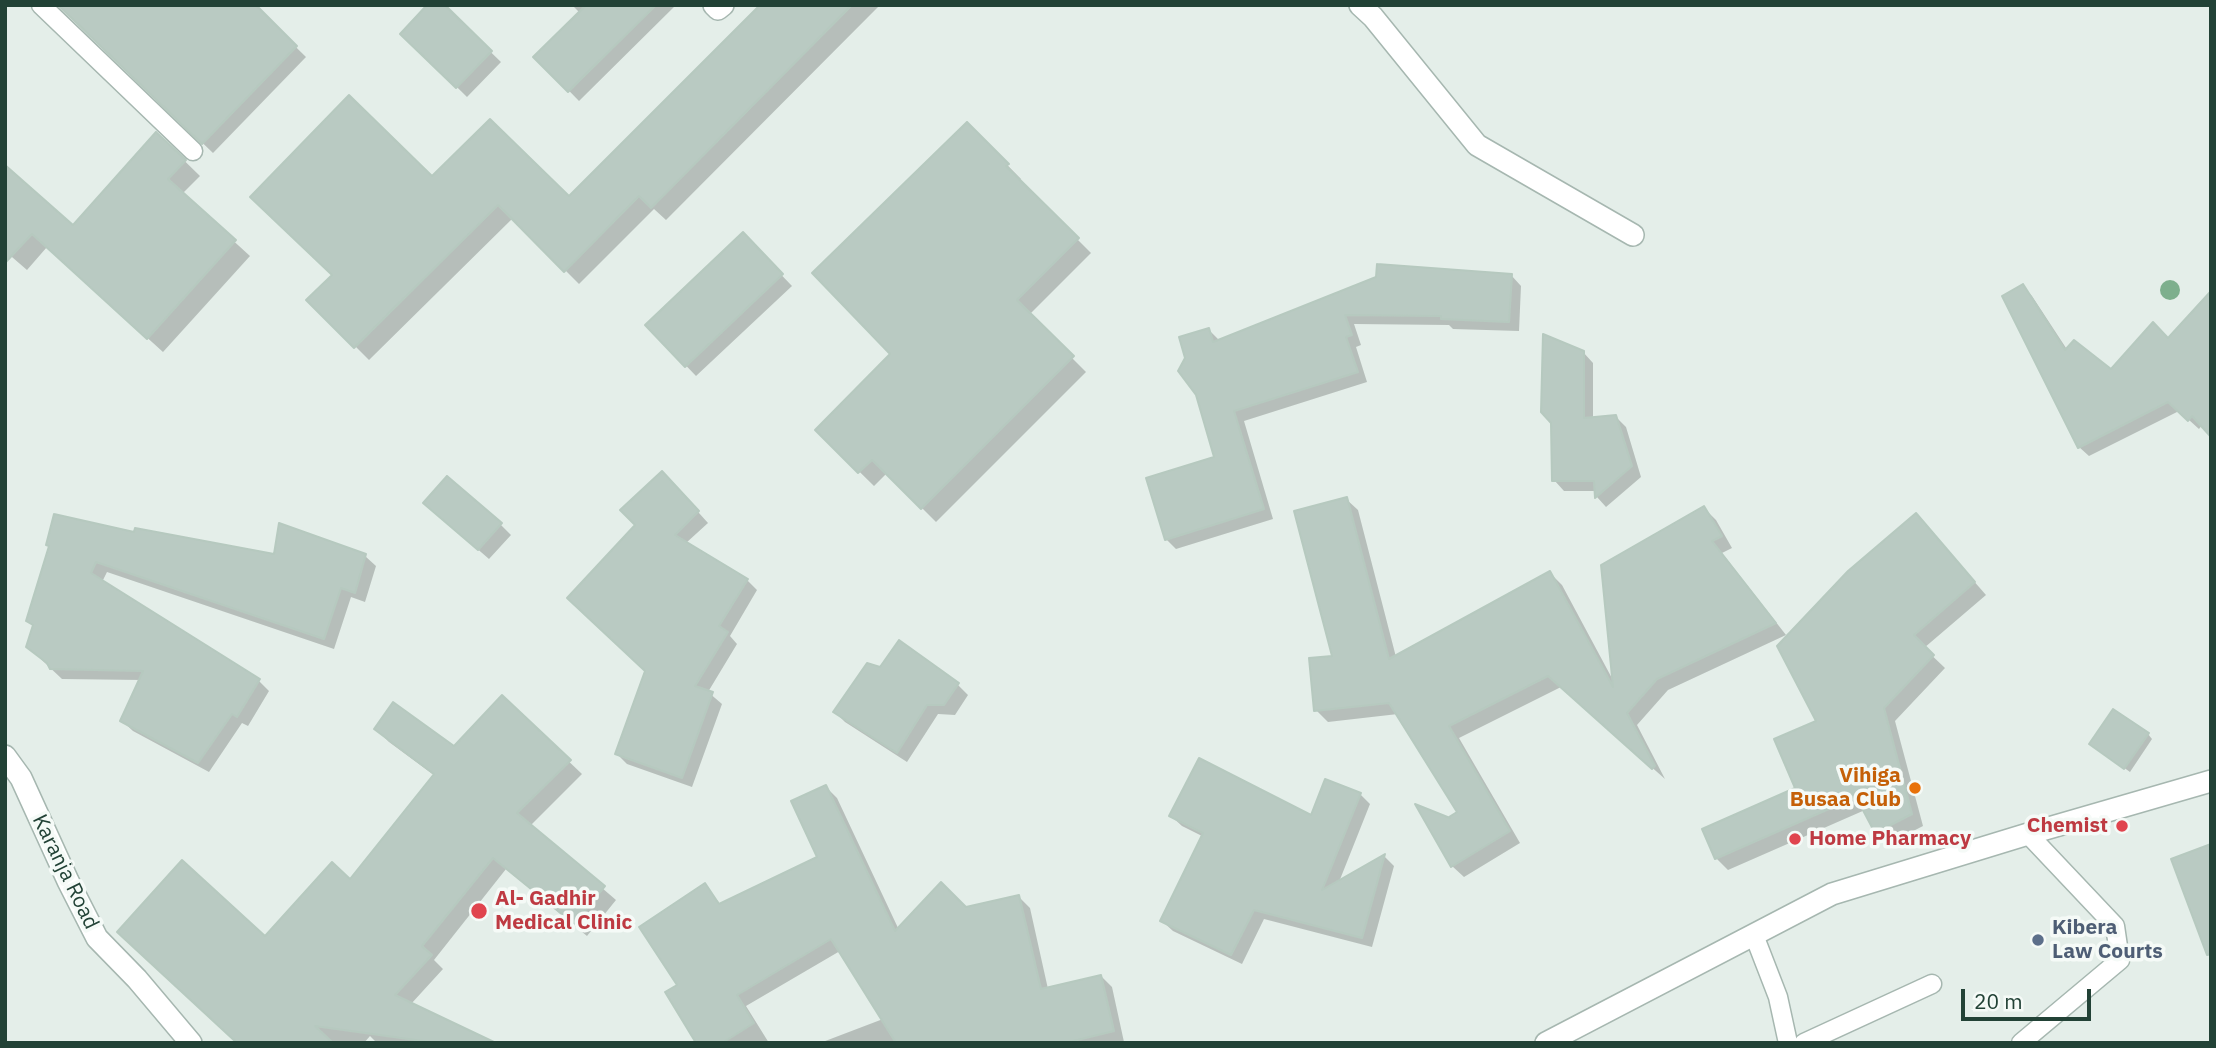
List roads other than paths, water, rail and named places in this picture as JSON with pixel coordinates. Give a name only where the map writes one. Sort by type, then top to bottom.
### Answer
[{"type":"street","points":[[714,5],[718,9],[723,5]]},
{"type":"street","points":[[1360,5],[1477,145],[1633,234]]},
{"type":"street","name":"Karanja Road","points":[[5,756],[21,778],[97,938],[137,979],[191,1043]]},
{"type":"street","points":[[1546,1043],[1832,894],[2211,780]]},
{"type":"lane","points":[[41,5],[193,151]]},
{"type":"lane","points":[[2021,1043],[2120,960],[2115,926],[2028,834]]},
{"type":"lane","points":[[1754,935],[1778,997],[1788,1043]]},
{"type":"lane","points":[[1804,1043],[1932,984]]},
{"type":"place","name":"Vihiga Busaa Club","points":[[1915,788]]},
{"type":"place","name":"Chemist","points":[[2122,826]]},
{"type":"place","name":"Home Pharmacy","points":[[1795,839]]},
{"type":"place","name":"Al- Gadhir Medical Clinic","points":[[479,911]]},
{"type":"place","name":"Kibera Law Courts","points":[[2038,940]]}]
